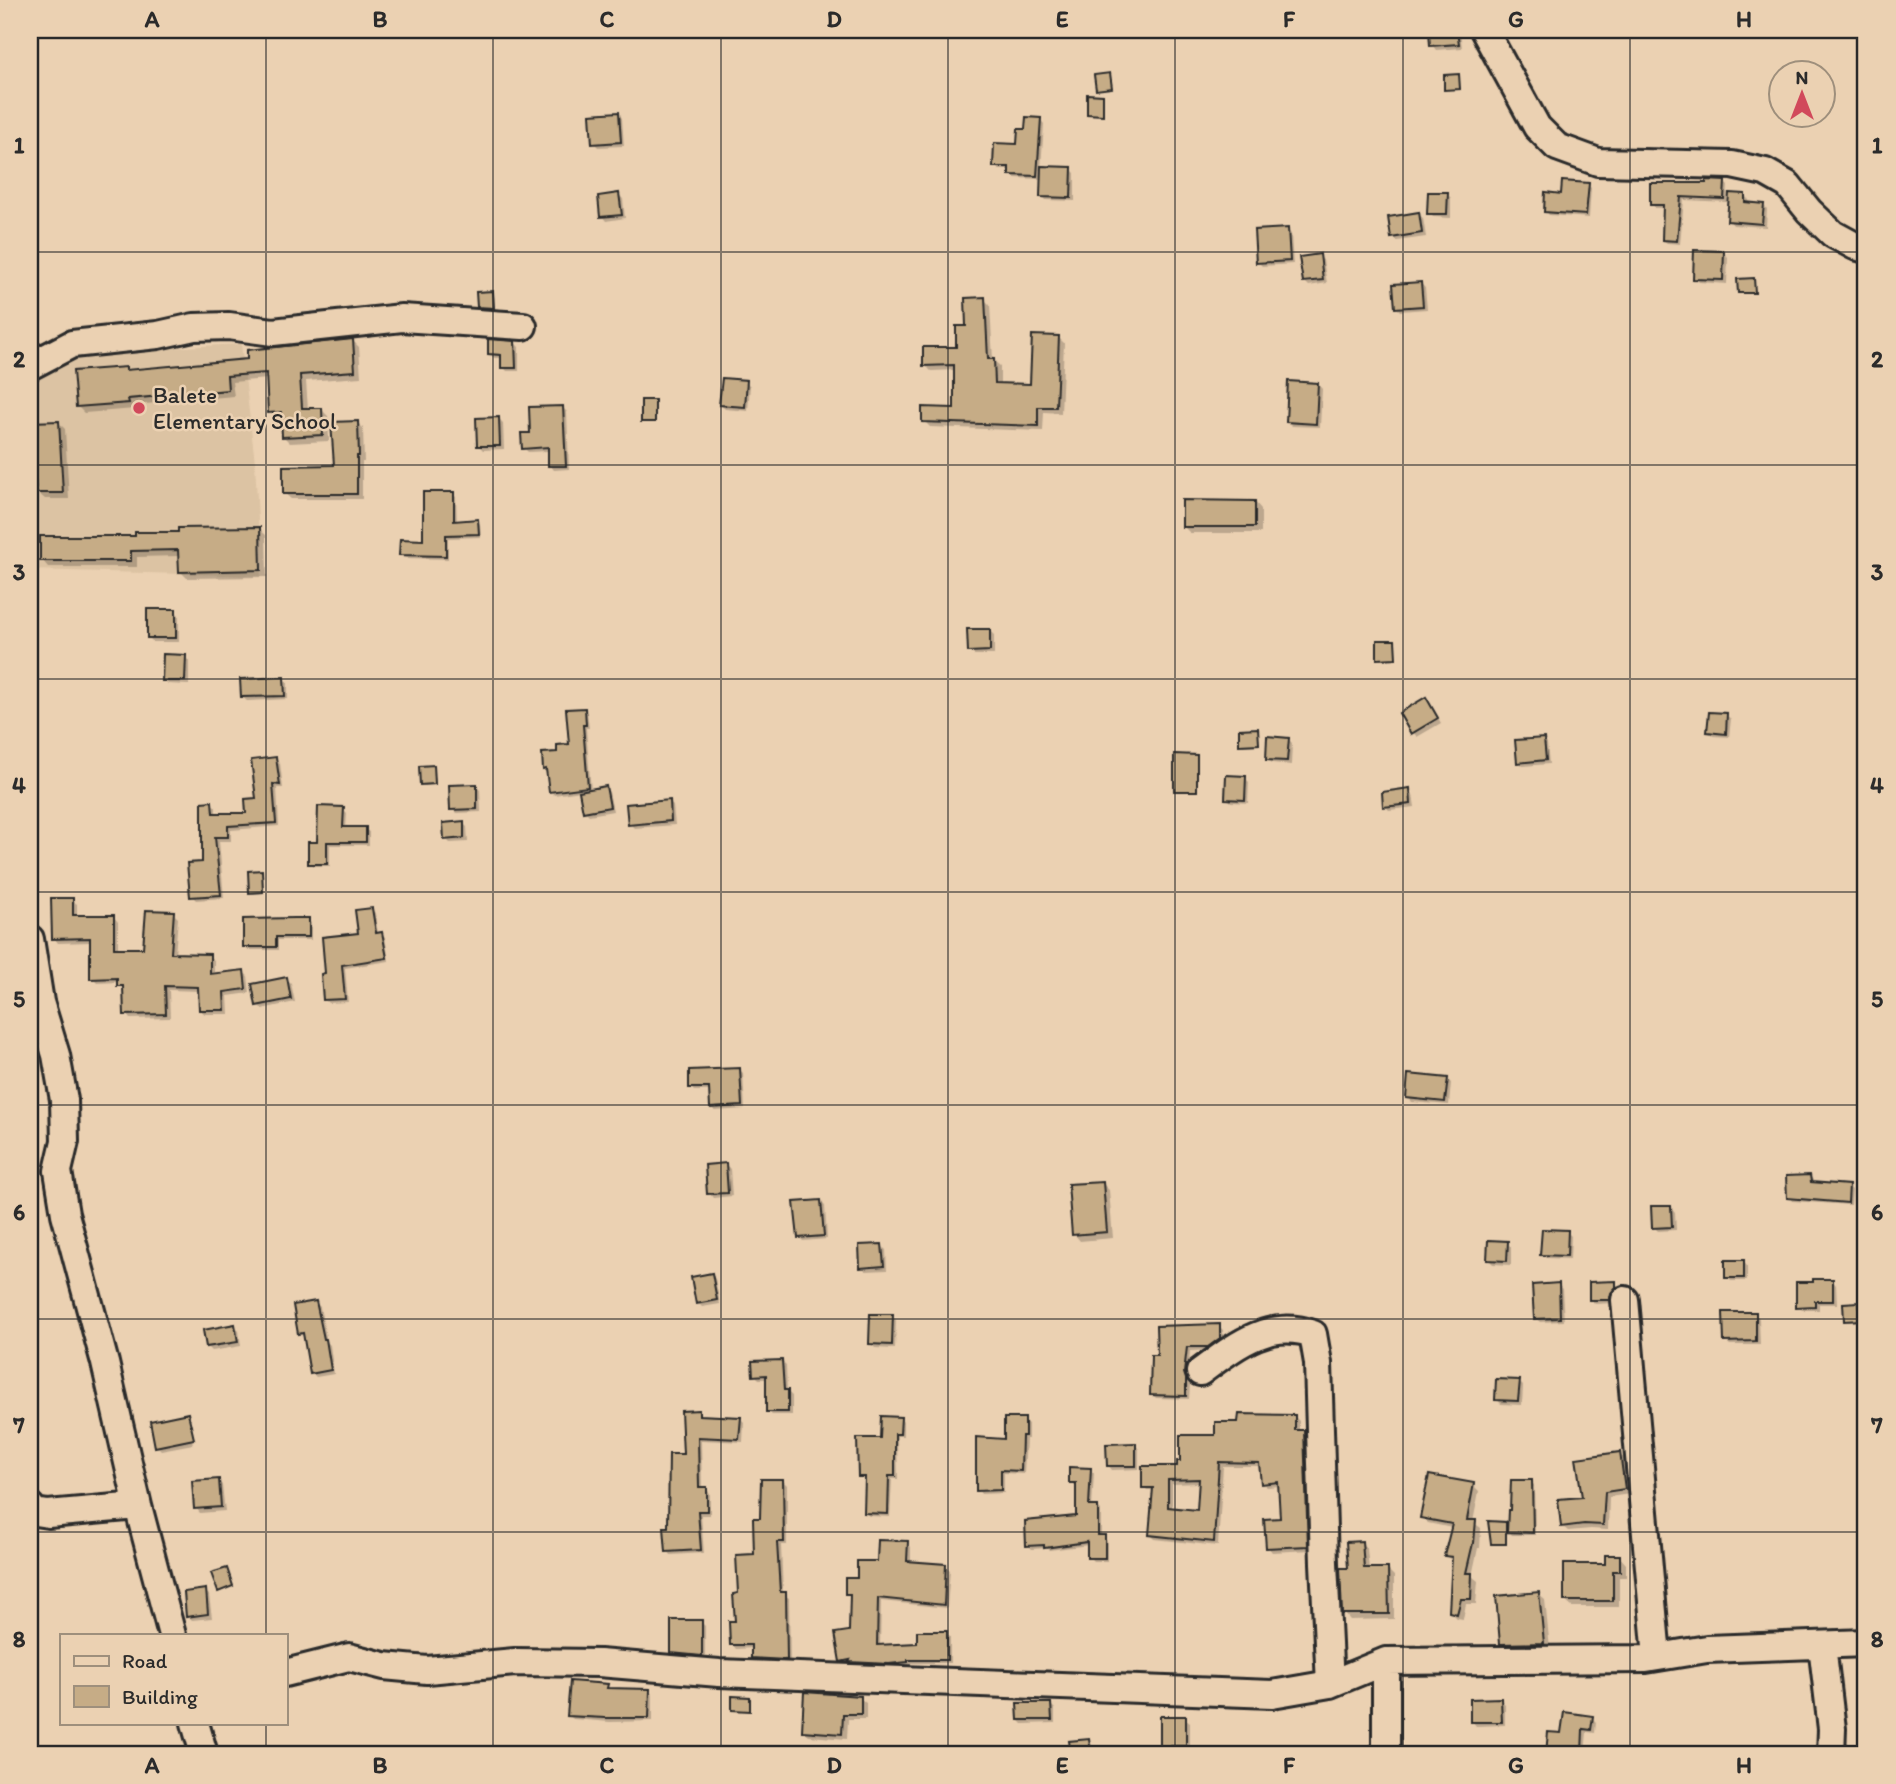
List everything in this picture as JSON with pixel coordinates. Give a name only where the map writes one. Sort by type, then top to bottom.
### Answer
[{"type":"street","points":[[1484,30],[1538,127],[1557,147],[1598,162],[1732,165],[1765,172],[1788,185],[1809,211],[1833,234],[1866,249]]},
{"type":"street","points":[[30,366],[72,344],[158,335],[194,327],[229,326],[274,332],[402,318],[523,326]]},
{"type":"street","points":[[30,939],[40,1002],[56,1055],[64,1100],[65,1141],[58,1171],[65,1213],[172,1634]]},
{"type":"street","points":[[1625,1300],[1657,1657]]},
{"type":"street","points":[[1200,1372],[1251,1337],[1279,1330],[1299,1329],[1313,1334],[1318,1363],[1330,1684]]},
{"type":"street","points":[[30,1506],[35,1512],[48,1514],[138,1506]]},
{"type":"street","points":[[287,1672],[349,1657],[384,1666],[427,1670],[515,1662],[599,1663],[719,1673],[1272,1694],[1330,1684],[1386,1661],[1646,1659],[1707,1649],[1866,1643]]},
{"type":"street","points":[[1822,1645],[1832,1729],[1831,1754]]},
{"type":"street","points":[[1386,1661],[1386,1754]]},
{"type":"street","points":[[195,1724],[204,1754]]},
{"type":"shaded area","name":"Balete Elementary School","points":[[241,344],[255,462],[261,576],[30,570],[30,355]]},
{"type":"building","points":[[1429,30],[1457,30],[1459,44],[1430,46]]},
{"type":"building","points":[[1110,73],[1112,88],[1096,90],[1094,75]]},
{"type":"building","points":[[1459,74],[1460,89],[1444,90],[1444,75]]},
{"type":"building","points":[[1087,94],[1103,95],[1103,115],[1087,114]]},
{"type":"building","points":[[619,112],[621,142],[592,144],[590,114]]},
{"type":"building","points":[[1026,117],[1041,118],[1037,176],[1009,175],[1009,167],[993,167],[994,143],[1017,144],[1018,129],[1025,129]]},
{"type":"building","points":[[1041,166],[1072,167],[1071,198],[1040,197]]},
{"type":"building","points":[[1706,180],[1725,181],[1724,199],[1681,197],[1677,241],[1662,240],[1663,205],[1650,205],[1650,183],[1706,183]]},
{"type":"building","points":[[1562,181],[1589,183],[1586,215],[1544,212],[1545,192],[1561,194]]},
{"type":"building","points":[[1428,192],[1448,192],[1447,214],[1427,214]]},
{"type":"building","points":[[619,193],[622,215],[600,217],[598,196]]},
{"type":"building","points":[[1729,193],[1745,194],[1745,202],[1764,204],[1762,224],[1727,221]]},
{"type":"building","points":[[1419,212],[1422,233],[1391,238],[1388,217]]},
{"type":"building","points":[[1288,228],[1290,261],[1256,263],[1254,230]]},
{"type":"building","points":[[1694,250],[1724,251],[1723,280],[1693,279]]},
{"type":"building","points":[[1320,254],[1323,280],[1303,282],[1299,257]]},
{"type":"building","points":[[1754,278],[1755,293],[1738,293],[1737,279]]},
{"type":"building","points":[[1421,282],[1423,306],[1395,308],[1393,284]]},
{"type":"building","points":[[493,291],[494,308],[477,307],[476,292]]},
{"type":"building","points":[[985,297],[988,359],[994,359],[995,383],[1030,384],[1032,335],[1059,336],[1056,407],[1038,407],[1038,426],[922,422],[922,407],[954,408],[954,365],[923,366],[923,347],[956,347],[956,326],[966,326],[965,298]]},
{"type":"building","points":[[353,339],[355,371],[300,375],[302,408],[322,408],[323,435],[282,437],[281,412],[268,413],[266,373],[227,376],[228,390],[128,399],[129,403],[76,407],[73,371],[126,367],[126,370],[247,359],[247,350]]},
{"type":"building","points":[[488,339],[515,341],[516,368],[501,368],[501,355],[488,354]]},
{"type":"building","points":[[722,378],[747,380],[745,407],[719,405]]},
{"type":"building","points":[[1288,381],[1318,383],[1316,424],[1286,422]]},
{"type":"building","points":[[641,400],[655,400],[655,422],[641,422]]},
{"type":"building","points":[[563,406],[566,466],[548,466],[548,447],[522,449],[521,433],[530,433],[529,407]]},
{"type":"building","points":[[499,417],[500,446],[477,446],[476,418]]},
{"type":"building","points":[[59,421],[63,493],[36,493],[31,422]]},
{"type":"building","points":[[358,421],[357,494],[283,494],[283,466],[334,465],[331,422]]},
{"type":"building","points":[[423,492],[454,492],[454,521],[478,519],[479,534],[446,535],[446,556],[399,555],[400,539],[423,540]]},
{"type":"building","points":[[1182,500],[1255,501],[1255,527],[1182,527]]},
{"type":"building","points":[[260,527],[261,570],[179,572],[178,550],[131,551],[131,561],[40,561],[40,536],[135,536],[135,532],[178,532],[178,528]]},
{"type":"building","points":[[147,609],[176,609],[176,638],[147,638]]},
{"type":"building","points":[[967,629],[990,629],[990,651],[968,652]]},
{"type":"building","points":[[1377,640],[1395,640],[1396,658],[1377,659]]},
{"type":"building","points":[[163,654],[186,655],[185,681],[162,681]]},
{"type":"building","points":[[284,677],[285,696],[241,697],[240,679]]},
{"type":"building","points":[[1426,697],[1438,718],[1411,734],[1399,713]]},
{"type":"building","points":[[585,708],[586,725],[583,725],[588,787],[549,792],[542,753],[557,752],[557,745],[569,744],[566,709]]},
{"type":"building","points":[[1709,712],[1727,713],[1726,734],[1707,732]]},
{"type":"building","points":[[1258,728],[1259,744],[1239,745],[1239,729]]},
{"type":"building","points":[[1267,736],[1289,738],[1287,761],[1266,760]]},
{"type":"building","points":[[1544,738],[1546,760],[1517,763],[1515,740]]},
{"type":"building","points":[[1174,754],[1197,755],[1197,791],[1174,791]]},
{"type":"building","points":[[276,757],[280,785],[273,784],[276,823],[228,826],[228,837],[215,837],[221,895],[190,897],[187,863],[202,862],[202,802],[212,801],[213,813],[246,813],[245,799],[256,798],[251,760]]},
{"type":"building","points":[[434,765],[435,784],[420,785],[419,766]]},
{"type":"building","points":[[1226,775],[1246,776],[1245,800],[1225,799]]},
{"type":"building","points":[[477,784],[477,809],[450,810],[449,785]]},
{"type":"building","points":[[606,786],[610,807],[583,812],[579,791]]},
{"type":"building","points":[[1410,788],[1411,804],[1383,807],[1382,792]]},
{"type":"building","points":[[670,800],[671,821],[628,825],[626,804]]},
{"type":"building","points":[[318,806],[344,807],[343,827],[366,827],[366,842],[327,842],[327,864],[308,864],[308,842],[317,842]]},
{"type":"building","points":[[464,821],[464,838],[444,840],[443,823]]},
{"type":"building","points":[[262,870],[263,892],[249,893],[248,871]]},
{"type":"building","points":[[51,898],[73,898],[73,915],[114,915],[114,948],[143,948],[146,910],[174,911],[171,953],[210,954],[210,974],[244,970],[246,989],[224,992],[225,1010],[199,1010],[198,987],[165,986],[166,1014],[124,1015],[123,986],[117,986],[117,978],[90,979],[90,938],[52,939]]},
{"type":"building","points":[[372,908],[376,933],[382,932],[387,958],[342,965],[345,999],[323,1000],[321,974],[325,973],[322,937],[358,933],[355,910]]},
{"type":"building","points":[[309,918],[309,937],[276,937],[276,947],[243,947],[243,919]]},
{"type":"building","points":[[287,977],[291,999],[256,1006],[252,984]]},
{"type":"building","points":[[740,1068],[742,1106],[710,1108],[709,1088],[689,1088],[689,1070]]},
{"type":"building","points":[[1408,1074],[1448,1078],[1445,1102],[1406,1098]]},
{"type":"building","points":[[726,1163],[728,1193],[707,1194],[705,1165]]},
{"type":"building","points":[[1810,1175],[1811,1182],[1849,1185],[1848,1203],[1787,1198],[1786,1176]]},
{"type":"building","points":[[1103,1182],[1107,1232],[1072,1235],[1068,1184]]},
{"type":"building","points":[[821,1200],[824,1236],[798,1238],[794,1202]]},
{"type":"building","points":[[1651,1206],[1671,1206],[1672,1227],[1652,1228]]},
{"type":"building","points":[[1542,1229],[1568,1230],[1567,1256],[1540,1255]]},
{"type":"building","points":[[1488,1240],[1508,1241],[1507,1261],[1487,1260]]},
{"type":"building","points":[[882,1244],[884,1266],[860,1268],[859,1245]]},
{"type":"building","points":[[1725,1260],[1744,1260],[1744,1278],[1725,1278]]},
{"type":"building","points":[[712,1273],[717,1300],[696,1304],[691,1277]]},
{"type":"building","points":[[1813,1279],[1833,1279],[1833,1301],[1815,1301],[1815,1306],[1796,1307],[1796,1282],[1813,1282]]},
{"type":"building","points":[[1616,1281],[1610,1300],[1589,1300],[1589,1282]]},
{"type":"building","points":[[1559,1283],[1560,1318],[1534,1319],[1532,1285]]},
{"type":"building","points":[[316,1301],[331,1370],[310,1374],[303,1333],[298,1334],[293,1305]]},
{"type":"building","points":[[1859,1302],[1861,1320],[1844,1321],[1843,1303]]},
{"type":"building","points":[[1723,1312],[1756,1312],[1756,1341],[1724,1342]]},
{"type":"building","points":[[870,1314],[893,1314],[892,1345],[869,1344]]},
{"type":"building","points":[[235,1324],[238,1342],[206,1347],[203,1330]]},
{"type":"building","points":[[1220,1324],[1220,1338],[1208,1347],[1187,1347],[1184,1373],[1186,1396],[1150,1395],[1151,1355],[1157,1355],[1156,1326]]},
{"type":"building","points":[[782,1360],[784,1390],[788,1390],[788,1412],[766,1412],[766,1375],[753,1376],[752,1361]]},
{"type":"building","points":[[1496,1379],[1520,1380],[1518,1401],[1495,1400]]},
{"type":"building","points":[[699,1410],[699,1415],[741,1417],[739,1439],[698,1437],[699,1487],[707,1487],[707,1511],[698,1511],[701,1550],[666,1552],[664,1527],[668,1527],[669,1454],[683,1454],[681,1411]]},
{"type":"building","points":[[188,1413],[194,1439],[155,1447],[150,1421]]},
{"type":"building","points":[[1239,1414],[1295,1415],[1295,1430],[1304,1430],[1308,1546],[1266,1548],[1264,1519],[1280,1518],[1278,1482],[1261,1484],[1259,1463],[1219,1462],[1214,1542],[1149,1535],[1153,1488],[1142,1488],[1142,1466],[1177,1466],[1177,1461],[1180,1461],[1180,1435],[1215,1435],[1215,1422],[1238,1422]],"holes":[[[1199,1479],[1197,1510],[1168,1507],[1168,1480]]]},
{"type":"building","points":[[881,1416],[901,1417],[900,1434],[895,1434],[895,1476],[889,1476],[888,1514],[864,1513],[865,1477],[858,1477],[857,1438],[880,1438]]},
{"type":"building","points":[[1004,1418],[1025,1418],[1021,1471],[1001,1470],[1001,1490],[976,1491],[976,1437],[1004,1439]]},
{"type":"building","points":[[1136,1443],[1136,1466],[1107,1466],[1106,1444]]},
{"type":"building","points":[[1620,1452],[1625,1489],[1605,1492],[1603,1525],[1561,1527],[1558,1499],[1582,1497],[1576,1458]]},
{"type":"building","points":[[1069,1467],[1091,1468],[1089,1506],[1098,1506],[1098,1535],[1105,1535],[1105,1558],[1087,1558],[1087,1542],[1044,1548],[1044,1545],[1026,1546],[1025,1521],[1076,1516],[1076,1483],[1069,1483]]},
{"type":"building","points":[[1429,1475],[1474,1483],[1467,1520],[1476,1520],[1474,1543],[1466,1573],[1472,1573],[1471,1599],[1461,1599],[1457,1614],[1449,1612],[1452,1557],[1444,1556],[1452,1524],[1420,1518]]},
{"type":"building","points":[[219,1479],[221,1507],[194,1509],[192,1481]]},
{"type":"building","points":[[761,1479],[783,1479],[784,1542],[777,1542],[780,1592],[786,1592],[787,1660],[751,1658],[751,1645],[730,1645],[729,1621],[735,1621],[733,1594],[738,1593],[736,1555],[754,1554],[753,1518],[760,1518]]},
{"type":"building","points":[[1511,1480],[1532,1480],[1533,1533],[1507,1532]]},
{"type":"building","points":[[1488,1521],[1506,1522],[1506,1544],[1491,1544]]},
{"type":"building","points":[[878,1540],[908,1541],[907,1561],[946,1564],[944,1605],[878,1598],[877,1645],[917,1643],[917,1631],[947,1631],[947,1660],[908,1660],[889,1664],[849,1662],[850,1660],[840,1662],[835,1633],[849,1631],[850,1594],[845,1594],[845,1578],[857,1578],[857,1561],[877,1561]]},
{"type":"building","points":[[1362,1541],[1364,1568],[1388,1568],[1389,1614],[1342,1614],[1340,1568],[1348,1568],[1346,1542]]},
{"type":"building","points":[[1605,1555],[1620,1555],[1620,1571],[1613,1571],[1613,1601],[1564,1601],[1564,1564],[1605,1564]]},
{"type":"building","points":[[227,1568],[233,1586],[218,1592],[211,1573]]},
{"type":"building","points":[[206,1589],[208,1614],[186,1617],[184,1592]]},
{"type":"building","points":[[1539,1592],[1544,1643],[1500,1644],[1496,1596]]},
{"type":"building","points":[[671,1620],[702,1620],[702,1656],[671,1653]]},
{"type":"building","points":[[570,1681],[608,1684],[607,1688],[650,1689],[649,1718],[567,1716]]},
{"type":"building","points":[[804,1692],[861,1696],[861,1714],[843,1714],[842,1734],[802,1731]]},
{"type":"building","points":[[732,1696],[750,1697],[750,1711],[732,1710]]},
{"type":"building","points":[[1501,1698],[1502,1722],[1470,1722],[1470,1699]]},
{"type":"building","points":[[1017,1703],[1051,1703],[1052,1720],[1018,1720]]},
{"type":"building","points":[[1564,1712],[1593,1716],[1591,1730],[1583,1729],[1582,1754],[1546,1754],[1548,1732],[1561,1733]]},
{"type":"building","points":[[1160,1716],[1186,1716],[1186,1746],[1160,1746]]},
{"type":"building","points":[[1089,1739],[1091,1754],[1071,1754],[1069,1741]]},
{"type":"place","name":"Balete Elementary School","points":[[139,408]]}]
